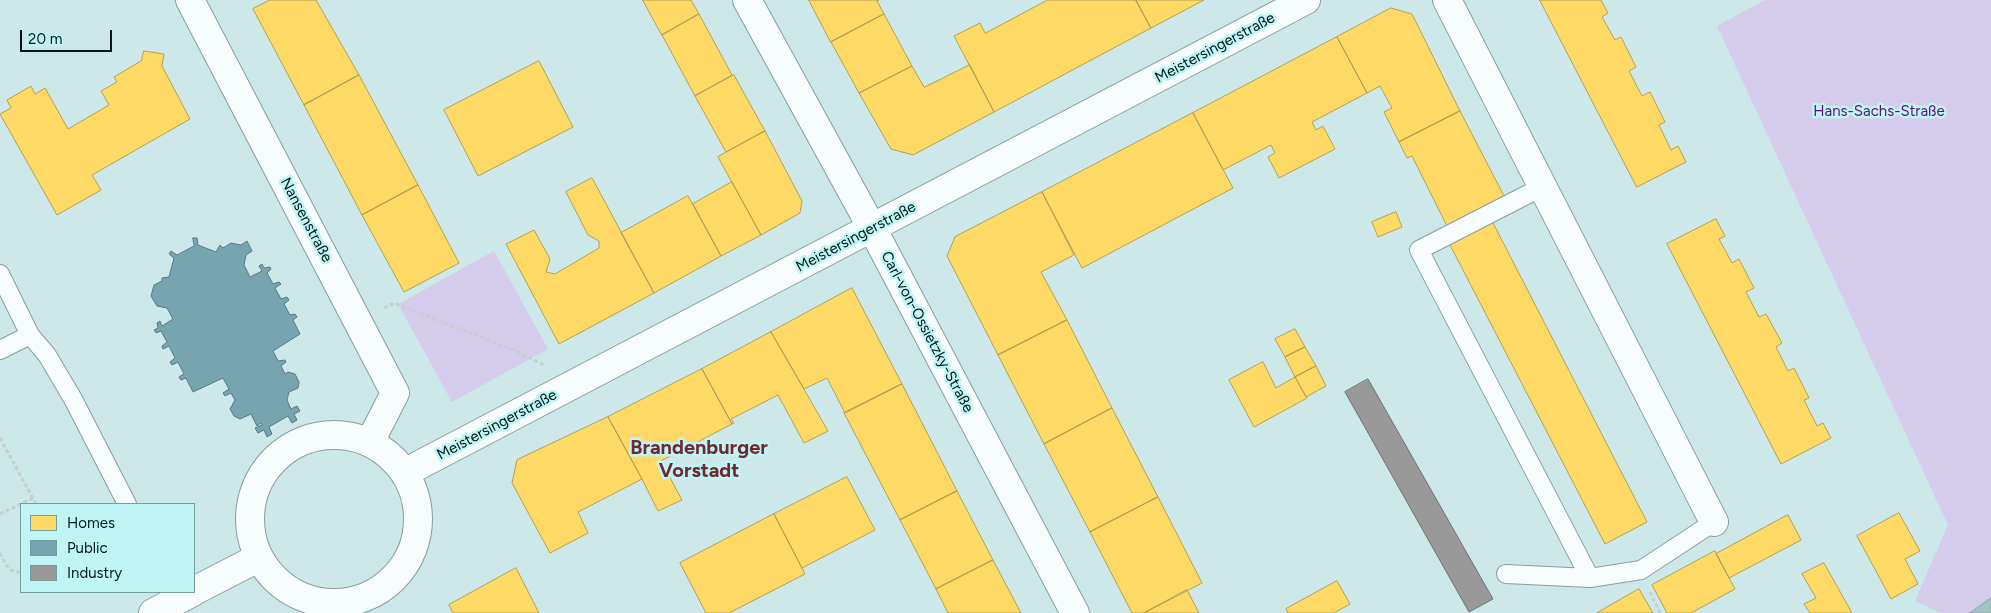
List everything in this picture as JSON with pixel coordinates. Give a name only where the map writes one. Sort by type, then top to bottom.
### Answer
[{"type":"street","name":"Nansenstraße","points":[[190,0],[395,393],[370,442]]},
{"type":"street","name":"Carl-von-Ossietzky-Straße","points":[[747,0],[872,228],[1075,613]]},
{"type":"street","name":"Meistersingerstraße","points":[[406,472],[1306,0]]},
{"type":"street","points":[[1447,0],[1714,522]]},
{"type":"street","points":[[345,434],[370,442],[390,455],[406,472],[416,499],[419,527],[411,554],[378,604],[321,603],[296,594],[274,579],[258,558],[250,533],[249,506],[257,481],[273,460],[294,444],[319,435],[345,434]]},
{"type":"street","points":[[195,589],[258,558]]},
{"type":"street","points":[[153,613],[185,594]]},
{"type":"lane","points":[[1542,187],[1419,250],[1590,578]]},
{"type":"lane","points":[[0,274],[30,334],[47,355],[73,399],[127,503]]},
{"type":"lane","points":[[0,350],[30,334]]},
{"type":"lane","points":[[1506,574],[1590,578],[1641,570],[1714,522]]},
{"type":"path","points":[[359,322],[394,303],[514,350],[578,383]]},
{"type":"path","points":[[0,438],[36,503]]},
{"type":"path","points":[[23,503],[33,498]]},
{"type":"path","points":[[0,514],[20,504]]},
{"type":"path","points":[[0,553],[7,568],[20,572]]},
{"type":"path","points":[[1654,602],[1660,613]]},
{"type":"green space","name":"Hans-Sachs-Straße","points":[[1765,0],[1991,0],[1991,613],[1941,613],[1915,601],[1948,525],[1717,26]]},
{"type":"green space","points":[[494,251],[548,349],[452,402],[398,304]]},
{"type":"building: Homes","points":[[270,0],[316,0],[359,75],[304,105],[253,9]]},
{"type":"building: Homes","points":[[643,0],[691,0],[699,14],[662,35]]},
{"type":"building: Homes","points":[[809,0],[879,0],[877,1],[884,14],[831,42]]},
{"type":"building: Homes","points":[[1048,0],[1136,0],[1151,28],[994,112],[954,36],[980,23],[985,33]]},
{"type":"building: Homes","points":[[1136,0],[1204,0],[1151,28]]},
{"type":"building: Homes","points":[[1540,0],[1601,0],[1608,13],[1602,17],[1615,40],[1621,37],[1636,67],[1629,71],[1642,96],[1650,92],[1665,122],[1659,125],[1671,150],[1678,146],[1686,162],[1637,187]]},
{"type":"building: Homes","points":[[1391,8],[1412,14],[1460,111],[1399,142],[1384,112],[1392,108],[1380,86],[1367,93],[1337,37]]},
{"type":"building: Homes","points":[[699,14],[732,75],[695,96],[662,35]]},
{"type":"building: Homes","points":[[884,14],[912,66],[859,93],[831,42]]},
{"type":"building: Homes","points":[[1337,37],[1367,93],[1312,122],[1316,130],[1323,126],[1335,149],[1279,178],[1268,157],[1275,153],[1271,145],[1223,170],[1193,113]]},
{"type":"building: Homes","points":[[144,51],[164,54],[162,66],[190,119],[92,175],[101,190],[57,215],[0,114],[11,108],[7,100],[31,86],[35,94],[45,88],[68,129],[109,105],[101,91],[117,82],[114,77],[141,61]]},
{"type":"building: Homes","points":[[539,61],[573,127],[478,176],[444,110]]},
{"type":"building: Homes","points":[[970,65],[994,112],[913,155],[891,149],[859,93],[912,66],[924,87]]},
{"type":"building: Homes","points":[[359,75],[418,185],[362,215],[304,105]]},
{"type":"building: Homes","points":[[734,75],[765,131],[726,152],[695,96]]},
{"type":"building: Homes","points":[[1460,111],[1504,196],[1447,226],[1412,156],[1407,158],[1399,142]]},
{"type":"building: Homes","points":[[1193,113],[1233,188],[1082,268],[1042,192]]},
{"type":"building: Homes","points":[[765,131],[802,201],[800,213],[761,235],[718,157]]},
{"type":"building: Homes","points":[[592,178],[654,293],[559,344],[506,244],[534,230],[550,259],[546,272],[555,274],[599,248],[599,241],[588,235],[566,192]]},
{"type":"building: Homes","points":[[732,182],[761,235],[721,256],[693,204]]},
{"type":"building: Homes","points":[[418,185],[459,263],[404,292],[362,215]]},
{"type":"building: Homes","points":[[1042,192],[1074,255],[1041,272],[1067,320],[998,355],[947,256],[955,237]]},
{"type":"building: Homes","points":[[688,196],[721,256],[654,293],[621,233]]},
{"type":"building: Homes","points":[[1396,212],[1402,227],[1378,237],[1372,222]]},
{"type":"building: Homes","points":[[1716,219],[1725,236],[1719,239],[1732,263],[1739,259],[1754,288],[1746,292],[1759,317],[1766,314],[1782,343],[1776,347],[1788,371],[1794,368],[1809,398],[1804,400],[1817,426],[1823,423],[1831,438],[1781,464],[1667,244]]},
{"type":"building: Homes","points":[[1492,221],[1647,522],[1605,544],[1449,243]]},
{"type":"building: Homes","points":[[852,288],[902,384],[845,413],[827,378],[804,389],[771,332]]},
{"type":"building: Homes","points":[[1067,320],[1112,408],[1044,444],[998,355]]},
{"type":"building: Homes","points":[[1295,329],[1305,347],[1285,357],[1275,339]]},
{"type":"building: Homes","points":[[771,332],[828,431],[804,443],[778,395],[731,419],[734,423],[732,424],[702,369]]},
{"type":"building: Homes","points":[[1305,347],[1316,366],[1295,377],[1285,357]]},
{"type":"building: Homes","points":[[1263,362],[1276,388],[1295,377],[1307,398],[1254,427],[1229,380]]},
{"type":"building: Homes","points":[[1316,366],[1326,386],[1306,397],[1295,377]]},
{"type":"building: Homes","points":[[702,369],[732,424],[661,461],[682,500],[658,511],[608,417]]},
{"type":"building: Homes","points":[[902,384],[957,491],[900,520],[844,413]]},
{"type":"building: Homes","points":[[1112,408],[1158,497],[1090,532],[1044,444]]},
{"type":"building: Homes","points":[[608,417],[642,479],[578,512],[588,533],[550,553],[512,483],[517,460]]},
{"type":"building: Homes","points":[[847,477],[875,530],[802,568],[774,514]]},
{"type":"building: Homes","points":[[957,491],[993,560],[936,589],[900,520]]},
{"type":"building: Homes","points":[[1158,497],[1202,583],[1144,613],[1132,613],[1090,532]]},
{"type":"building: Homes","points":[[1899,513],[1920,551],[1905,559],[1918,584],[1891,599],[1857,536]]},
{"type":"building: Homes","points":[[774,514],[805,574],[729,613],[706,613],[680,563]]},
{"type":"building: Homes","points":[[1788,515],[1801,540],[1729,578],[1716,554]]},
{"type":"building: Homes","points":[[1715,551],[1735,589],[1691,613],[1667,613],[1652,585]]},
{"type":"building: Homes","points":[[993,560],[1021,613],[948,613],[936,589]]},
{"type":"building: Homes","points":[[1824,563],[1852,613],[1810,613],[1804,604],[1816,598],[1802,574]]},
{"type":"building: Homes","points":[[516,568],[539,613],[453,613],[449,605]]},
{"type":"building: Homes","points":[[1337,581],[1350,604],[1334,613],[1288,613],[1286,609]]},
{"type":"building: Homes","points":[[1639,589],[1653,613],[1597,613]]},
{"type":"building: Homes","points":[[1187,590],[1199,613],[1144,613]]},
{"type":"building: Public","points":[[193,238],[197,238],[198,245],[216,252],[220,245],[223,248],[231,243],[241,245],[247,241],[252,251],[246,255],[244,265],[250,277],[262,271],[259,266],[262,264],[264,268],[270,267],[271,269],[267,273],[273,284],[279,282],[281,284],[275,288],[281,299],[287,297],[289,300],[284,304],[290,315],[295,314],[297,317],[293,320],[300,334],[273,351],[278,361],[285,360],[286,362],[281,366],[285,374],[288,372],[295,374],[299,382],[298,388],[289,392],[287,400],[291,409],[297,406],[300,411],[294,414],[297,420],[292,423],[288,416],[269,427],[272,434],[267,437],[264,430],[258,433],[255,428],[262,425],[261,423],[257,426],[251,414],[240,419],[234,416],[230,409],[235,400],[231,393],[225,396],[223,393],[229,389],[223,378],[193,392],[186,378],[181,380],[179,377],[184,374],[178,362],[172,365],[170,362],[175,358],[169,346],[163,349],[162,346],[167,342],[161,331],[156,333],[154,330],[158,328],[157,323],[160,321],[162,326],[173,319],[167,308],[157,306],[151,296],[154,285],[162,281],[162,278],[169,277],[174,258],[169,254],[171,251],[177,255],[194,246]]},
{"type":"building: Industry","points":[[1368,379],[1493,599],[1469,612],[1345,392]]},
{"type":"building: Other","points":[[1991,598],[1991,613],[1970,613]]},
{"type":"district","name":"Brandenburger Vorstadt","points":[[699,460]]}]
